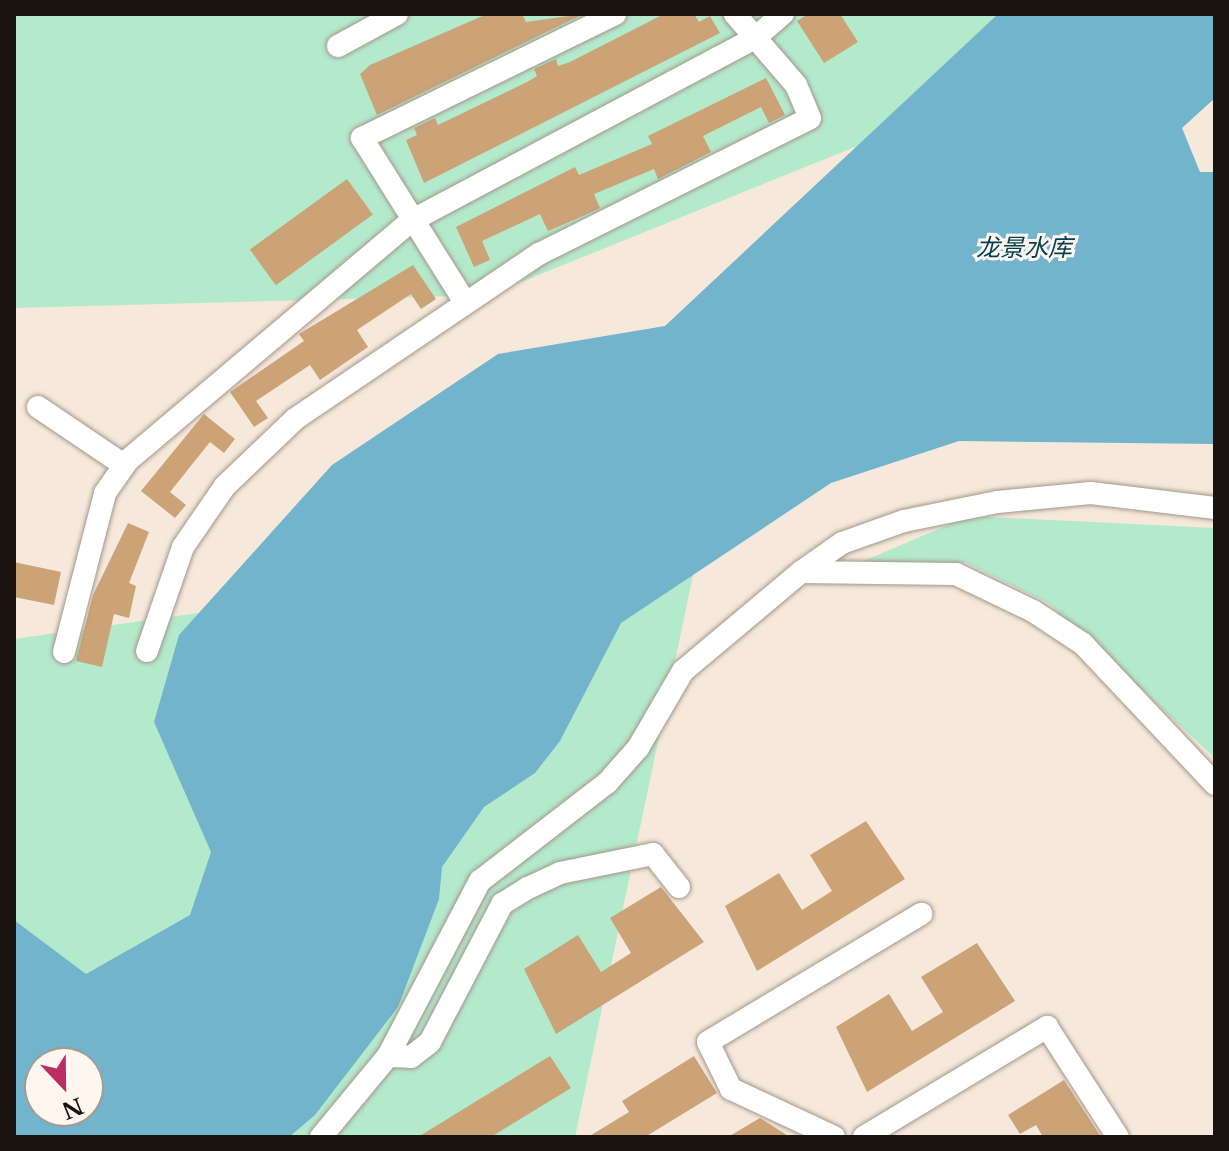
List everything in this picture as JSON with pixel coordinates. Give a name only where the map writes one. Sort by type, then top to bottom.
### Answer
[{"type":"street","points":[[338,46],[397,14]]},
{"type":"street","points":[[463,299],[411,221],[362,138],[615,14]]},
{"type":"street","points":[[147,651],[183,547],[225,486],[295,419],[463,299],[810,118],[796,85],[735,14]]},
{"type":"street","points":[[64,652],[105,493],[124,465],[411,221],[755,38],[783,14]]},
{"type":"street","points":[[38,407],[124,465]]},
{"type":"street","points":[[321,1137],[388,1056],[480,881],[607,783],[638,748],[683,671],[801,572],[842,543],[904,521],[997,502],[1091,493],[1215,508]]},
{"type":"street","points":[[801,572],[956,574],[1033,611],[1083,644],[1215,784]]},
{"type":"street","points":[[388,1056],[411,1057],[430,1042],[502,904],[528,888],[560,873],[653,854],[679,887]]},
{"type":"street","points":[[834,1137],[731,1089],[708,1042],[921,914]]},
{"type":"street","points":[[864,1137],[1047,1027],[1118,1137]]},
{"type":"green space","points":[[14,14],[1184,14],[489,295],[14,308]]},
{"type":"green space","points":[[969,516],[1215,528],[1215,758],[1048,603],[966,563],[847,568]]},
{"type":"green space","points":[[700,542],[575,1137],[14,1137],[14,639]]},
{"type":"water","name":"龙景水库","points":[[998,14],[1215,14],[1215,98],[1182,128],[1200,172],[1215,172],[1215,444],[959,441],[831,483],[621,623],[560,741],[535,773],[484,807],[442,867],[439,899],[398,1007],[315,1115],[289,1137],[14,1137],[14,920],[86,974],[190,915],[211,852],[154,722],[179,635],[332,465],[498,354],[665,326]]},
{"type":"building","points":[[487,14],[522,14],[526,22],[583,14],[377,115],[360,74],[370,65]]},
{"type":"building","points":[[664,14],[694,14],[699,22],[710,16],[720,33],[424,183],[406,140],[417,135],[414,128],[435,118],[438,125],[527,82],[537,76],[534,69],[556,59],[558,66],[570,62]]},
{"type":"building","points":[[808,14],[840,14],[858,42],[824,63],[797,21]]},
{"type":"building","points":[[766,78],[785,115],[769,123],[761,107],[703,136],[711,152],[658,179],[654,169],[594,194],[600,208],[548,231],[540,214],[482,241],[490,260],[474,267],[456,227],[575,167],[579,175],[652,144],[648,136]]},
{"type":"building","points":[[347,179],[373,215],[276,285],[250,250]]},
{"type":"building","points":[[413,265],[436,299],[421,309],[411,294],[357,330],[368,347],[320,380],[310,365],[256,401],[268,418],[254,427],[230,392],[304,341],[299,334]]},
{"type":"building","points":[[204,414],[235,439],[224,453],[210,442],[170,492],[186,505],[175,518],[141,491]]},
{"type":"building","points":[[128,523],[149,532],[129,583],[136,586],[129,618],[114,614],[102,667],[76,661],[93,595]]},
{"type":"building","points":[[14,562],[61,572],[54,605],[14,597]]},
{"type":"building","points":[[866,821],[905,879],[757,971],[725,906],[779,873],[802,910],[832,891],[810,855]]},
{"type":"building","points":[[661,887],[704,942],[556,1034],[524,969],[578,935],[601,972],[631,953],[610,918]]},
{"type":"building","points":[[977,943],[1015,1001],[867,1092],[836,1027],[889,994],[912,1031],[943,1012],[921,977]]},
{"type":"building","points":[[550,1056],[571,1088],[491,1137],[418,1137]]},
{"type":"building","points":[[694,1056],[717,1093],[645,1137],[588,1137],[629,1112],[622,1101]]},
{"type":"building","points":[[1064,1080],[1101,1137],[1043,1137],[1036,1125],[1020,1134],[1008,1115]]},
{"type":"building","points":[[760,1118],[790,1137],[728,1137]]}]
